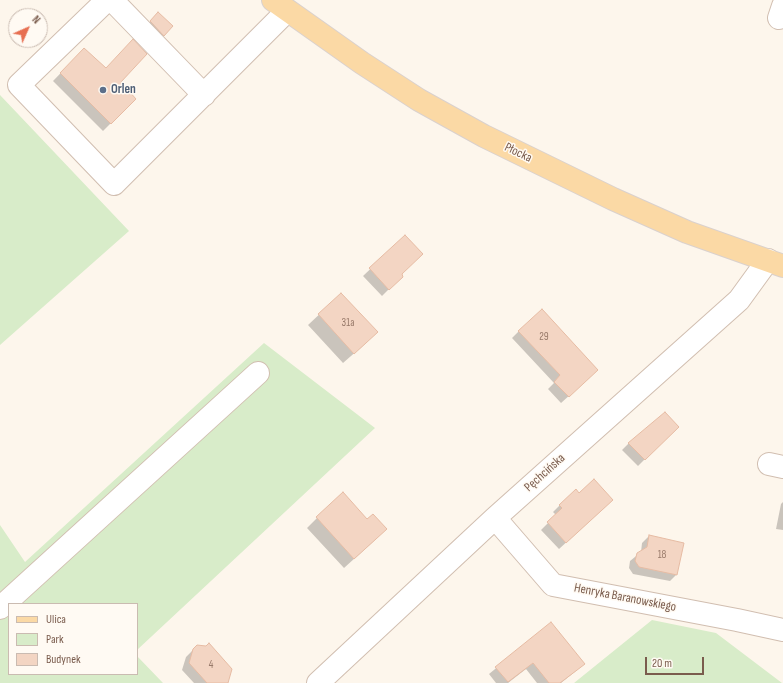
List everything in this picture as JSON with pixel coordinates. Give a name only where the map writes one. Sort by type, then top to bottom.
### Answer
[{"type":"main road","name":"Płocka","points":[[280,6],[362,63],[419,100],[484,136],[619,202],[687,232],[775,263]]},
{"type":"street","points":[[107,0],[18,85],[114,184],[204,95],[280,6]]},
{"type":"street","points":[[112,0],[204,95]]},
{"type":"street","name":"Pęchcińska","points":[[318,683],[495,518],[739,300],[775,263]]},
{"type":"street","points":[[0,608],[258,373]]},
{"type":"street","name":"Henryka Baranowskiego","points":[[495,518],[553,585],[783,630]]},
{"type":"green space","points":[[0,95],[129,231],[0,345]]},
{"type":"green space","points":[[264,343],[375,428],[138,649],[138,603],[8,603],[8,675],[138,675],[138,657],[163,683],[0,683],[0,525],[25,562]]},
{"type":"green space","points":[[652,620],[716,633],[782,683],[574,683]]},
{"type":"building","points":[[158,12],[173,26],[164,36],[150,21]]},
{"type":"building","name":"Orlen","points":[[133,39],[147,54],[121,82],[136,99],[111,124],[60,73],[84,48],[106,68]]},
{"type":"building","points":[[405,235],[423,254],[402,274],[403,277],[389,290],[369,268]]},
{"type":"building","points":[[341,293],[378,332],[354,354],[318,314]]},
{"type":"building","points":[[542,309],[598,370],[569,397],[554,382],[560,375],[518,331]]},
{"type":"building","points":[[665,412],[679,427],[645,460],[628,443]]},
{"type":"building","points":[[594,479],[613,500],[566,543],[547,522],[562,508],[559,505],[576,489],[579,493]]},
{"type":"building","points":[[343,492],[367,519],[373,514],[387,529],[354,559],[316,517]]},
{"type":"building","points":[[649,535],[684,543],[677,575],[639,567],[635,561],[637,553],[647,547]]},
{"type":"building","points":[[551,622],[585,664],[560,683],[549,683],[533,663],[508,682],[495,667]]},
{"type":"building","points":[[209,643],[232,669],[228,683],[207,683],[189,663],[193,649],[197,645],[206,646]]},
{"type":"place","name":"Orlen","points":[[103,90]]}]
